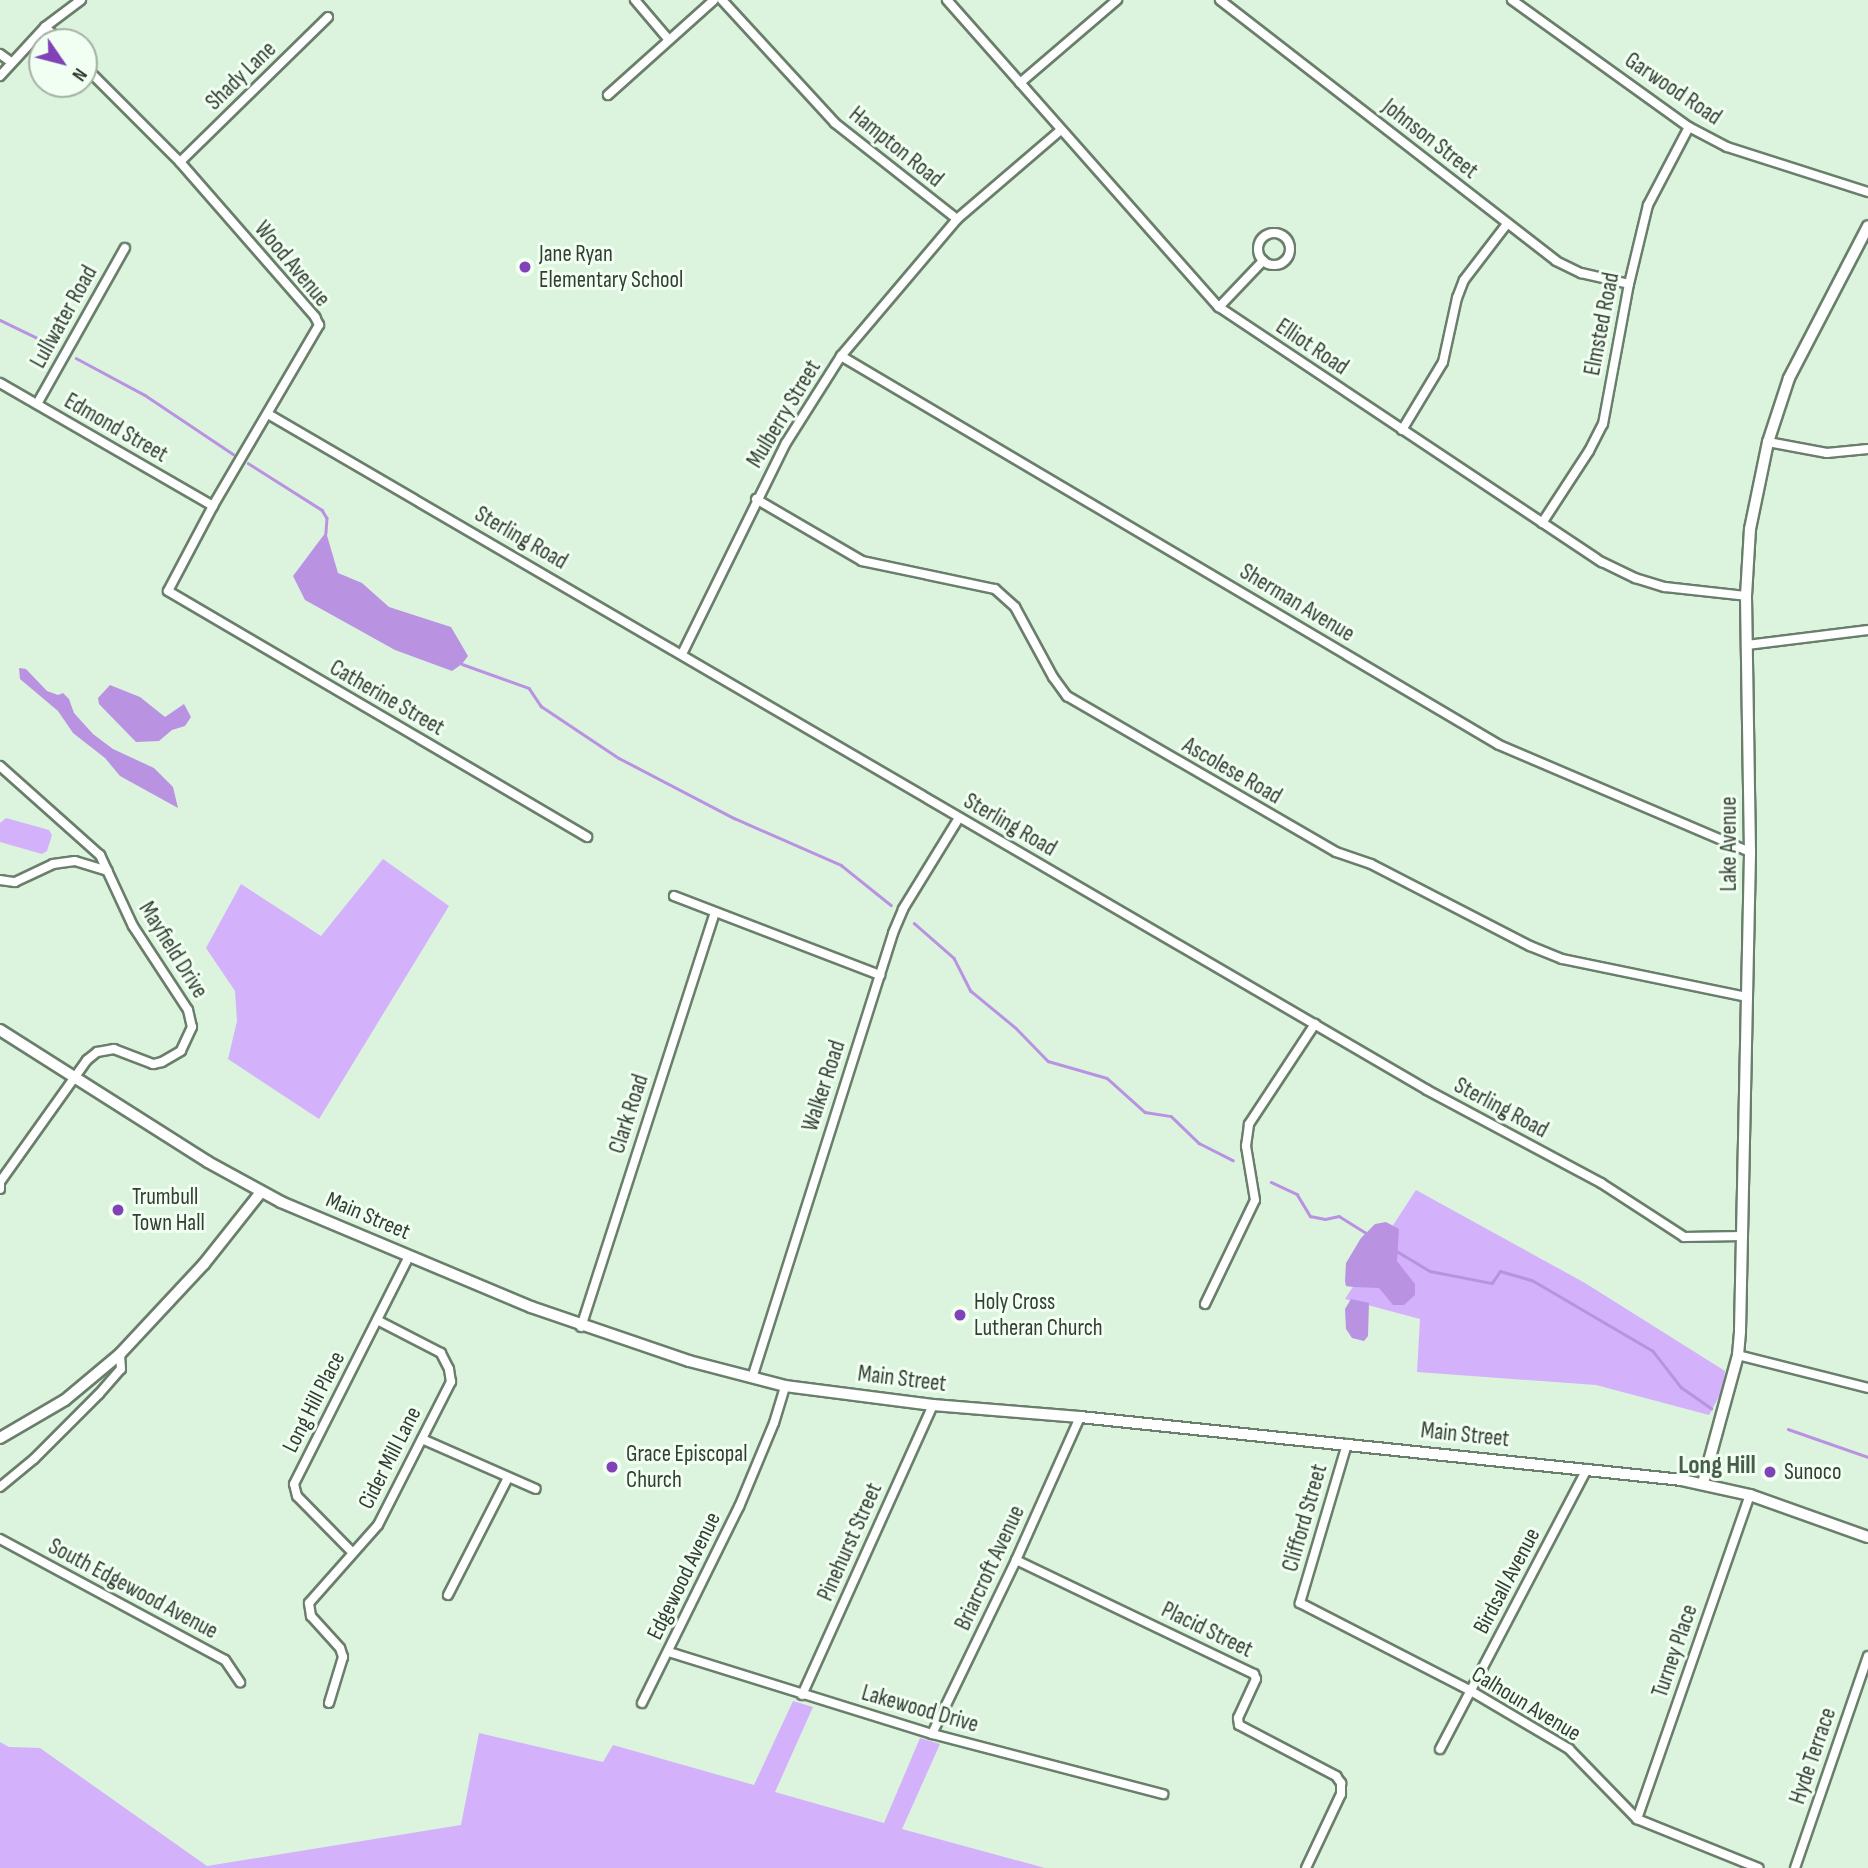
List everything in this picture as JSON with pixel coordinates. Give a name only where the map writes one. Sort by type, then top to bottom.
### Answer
[{"type":"main road","name":"Main Street","points":[[0,1030],[75,1075],[208,1162],[261,1192],[581,1327],[752,1378],[933,1405],[1347,1444],[1703,1483],[1750,1495],[1868,1537]]},
{"type":"main road","points":[[0,1438],[65,1400],[120,1354],[204,1264],[261,1192]]},
{"type":"street","points":[[0,76],[45,27],[81,0]]},
{"type":"street","points":[[635,0],[669,40]]},
{"type":"street","points":[[608,95],[713,0]]},
{"type":"street","name":"Hampton Road","points":[[722,0],[835,123],[957,219]]},
{"type":"street","name":"Elliot Road","points":[[947,0],[1219,307],[1602,562],[1635,578],[1665,587],[1746,596]]},
{"type":"street","points":[[1020,83],[1117,0]]},
{"type":"street","name":"Johnson Street","points":[[1220,0],[1556,261],[1581,273],[1629,284]]},
{"type":"street","name":"Garwood Road","points":[[1512,0],[1689,127],[1727,147],[1868,192]]},
{"type":"street","name":"Shady Lane","points":[[180,162],[328,17]]},
{"type":"street","points":[[0,54],[12,62]]},
{"type":"street","name":"Wood Avenue","points":[[98,79],[180,162],[315,317],[318,325],[213,506],[168,592]]},
{"type":"street","name":"Elmsted Road","points":[[1542,523],[1589,451],[1603,424],[1629,284],[1648,205],[1689,127]]},
{"type":"street","points":[[957,219],[1061,130]]},
{"type":"street","name":"Mulberry Street","points":[[681,654],[786,443],[841,356],[957,219]]},
{"type":"street","points":[[1402,430],[1443,362],[1457,298],[1464,280],[1507,224]]},
{"type":"street","name":"Lake Avenue","points":[[1703,1483],[1738,1355],[1743,1236],[1750,852],[1746,596],[1750,529],[1768,442],[1794,368],[1868,226]]},
{"type":"street","name":"Lullwater Road","points":[[37,404],[125,248]]},
{"type":"street","points":[[1219,307],[1263,261]]},
{"type":"street","name":"Sherman Avenue","points":[[841,356],[1499,745],[1750,852]]},
{"type":"street","name":"Edmond Street","points":[[0,383],[213,506]]},
{"type":"street","name":"Sterling Road","points":[[268,414],[1427,1090],[1601,1183],[1684,1237],[1743,1236]]},
{"type":"street","points":[[1768,442],[1827,453],[1868,449]]},
{"type":"street","name":"Ascolese Road","points":[[756,499],[862,561],[995,589],[1015,607],[1053,677],[1067,695],[1336,852],[1371,864],[1530,946],[1562,959],[1747,997]]},
{"type":"street","name":"Catherine Street","points":[[168,592],[587,837]]},
{"type":"street","points":[[1747,645],[1868,630]]},
{"type":"street","name":"Mayfield Drive","points":[[0,766],[100,855],[133,926],[191,1018],[191,1035],[181,1051],[162,1062],[153,1064],[114,1049],[105,1050],[87,1060],[75,1075]]},
{"type":"street","name":"Walker Road","points":[[752,1378],[903,909],[959,818]]},
{"type":"street","points":[[0,880],[15,882],[53,864],[75,861],[108,872]]},
{"type":"street","points":[[674,896],[714,914],[880,975]]},
{"type":"street","name":"Clark Road","points":[[581,1327],[714,914]]},
{"type":"street","points":[[1205,1304],[1255,1200],[1246,1146],[1249,1124],[1315,1024]]},
{"type":"street","points":[[0,1189],[0,1182],[75,1075]]},
{"type":"street","name":"Long Hill Place","points":[[352,1552],[297,1496],[293,1484],[409,1256]]},
{"type":"street","name":"Cider Mill Lane","points":[[329,1703],[343,1657],[340,1648],[311,1616],[309,1603],[377,1525],[451,1382],[442,1353],[377,1321]]},
{"type":"street","points":[[0,1487],[34,1459],[99,1394],[121,1368],[120,1354]]},
{"type":"street","points":[[1738,1355],[1868,1388]]},
{"type":"street","name":"Edgewood Avenue","points":[[642,1703],[669,1652],[754,1471],[785,1385]]},
{"type":"street","name":"Pinehurst Street","points":[[802,1695],[933,1405]]},
{"type":"street","name":"Briarcroft Avenue","points":[[932,1734],[1016,1560],[1080,1417]]},
{"type":"street","points":[[422,1439],[536,1489]]},
{"type":"street","name":"Clifford Street","points":[[1300,1604],[1347,1444]]},
{"type":"street","name":"Birdsall Avenue","points":[[1440,1749],[1587,1469]]},
{"type":"street","points":[[448,1595],[508,1478]]},
{"type":"street","name":"Turney Place","points":[[1637,1819],[1750,1495]]},
{"type":"street","name":"South Edgewood Avenue","points":[[0,1539],[225,1660],[240,1682]]},
{"type":"street","name":"Placid Street","points":[[1016,1560],[1254,1674],[1256,1679],[1238,1718],[1239,1725],[1336,1776],[1341,1783],[1341,1794],[1306,1868]]},
{"type":"street","name":"Calhoun Avenue","points":[[1300,1604],[1471,1691],[1569,1749],[1637,1819],[1758,1868]]},
{"type":"street","name":"Lakewood Drive","points":[[669,1652],[932,1734],[1163,1794]]},
{"type":"street","name":"Hyde Terrace","points":[[1795,1868],[1868,1656]]},
{"type":"shaded area","points":[[326,532],[338,573],[362,583],[389,607],[451,627],[468,656],[462,664],[452,671],[395,650],[305,600],[293,576]]},
{"type":"shaded area","points":[[19,668],[26,669],[47,691],[58,695],[63,693],[69,699],[74,713],[93,734],[113,749],[154,768],[173,787],[178,808],[120,776],[105,758],[73,733],[58,711],[20,679]]},
{"type":"shaded area","points":[[110,685],[140,697],[165,717],[184,704],[191,717],[185,726],[172,730],[159,741],[136,742],[99,704],[98,698]]},
{"type":"shaded area","points":[[6,818],[49,830],[52,835],[47,851],[42,854],[0,842],[0,823]]},
{"type":"shaded area","points":[[383,859],[449,906],[319,1119],[228,1059],[237,1021],[235,991],[206,948],[241,884],[321,936]]},
{"type":"shaded area","points":[[1416,1190],[1585,1283],[1725,1371],[1722,1391],[1709,1415],[1596,1385],[1417,1372],[1420,1319],[1345,1299]]},
{"type":"shaded area","points":[[1386,1222],[1399,1229],[1397,1261],[1415,1284],[1415,1295],[1404,1305],[1393,1305],[1379,1288],[1346,1286],[1346,1263],[1361,1238],[1375,1224]]},
{"type":"shaded area","points":[[1351,1299],[1369,1303],[1368,1336],[1364,1341],[1352,1338],[1346,1329],[1345,1309]]},
{"type":"shaded area","points":[[793,1701],[813,1707],[775,1792],[884,1823],[920,1738],[940,1744],[902,1829],[1045,1868],[0,1868],[0,1742],[9,1747],[40,1748],[207,1866],[461,1825],[479,1733],[603,1762],[613,1745],[754,1785]]},
{"type":"waterway","points":[[0,320],[56,347]]},
{"type":"waterway","points":[[76,358],[145,395],[233,454]]},
{"type":"waterway","points":[[248,463],[322,510],[327,518],[326,533]]},
{"type":"waterway","points":[[462,664],[529,688],[541,706],[619,758],[734,818],[841,865],[891,905]]},
{"type":"waterway","points":[[914,923],[954,958],[971,991],[1016,1028],[1048,1061],[1107,1078],[1145,1112],[1171,1116],[1199,1143],[1233,1160]]},
{"type":"waterway","points":[[1271,1182],[1297,1194],[1310,1216],[1325,1219],[1339,1216],[1368,1234]]},
{"type":"waterway","points":[[1395,1250],[1430,1271],[1492,1283],[1500,1271],[1532,1280],[1653,1351],[1681,1387],[1711,1408]]},
{"type":"waterway","points":[[1788,1429],[1868,1457]]},
{"type":"place","name":"Jane Ryan Elementary School","points":[[525,267]]},
{"type":"place","name":"Trumbull Town Hall","points":[[118,1210]]},
{"type":"place","name":"Holy Cross Lutheran Church","points":[[960,1315]]},
{"type":"place","name":"Grace Episcopal Church","points":[[612,1467]]},
{"type":"place","name":"Sunoco","points":[[1770,1472]]},
{"type":"district","name":"Long Hill","points":[[1717,1466]]}]
